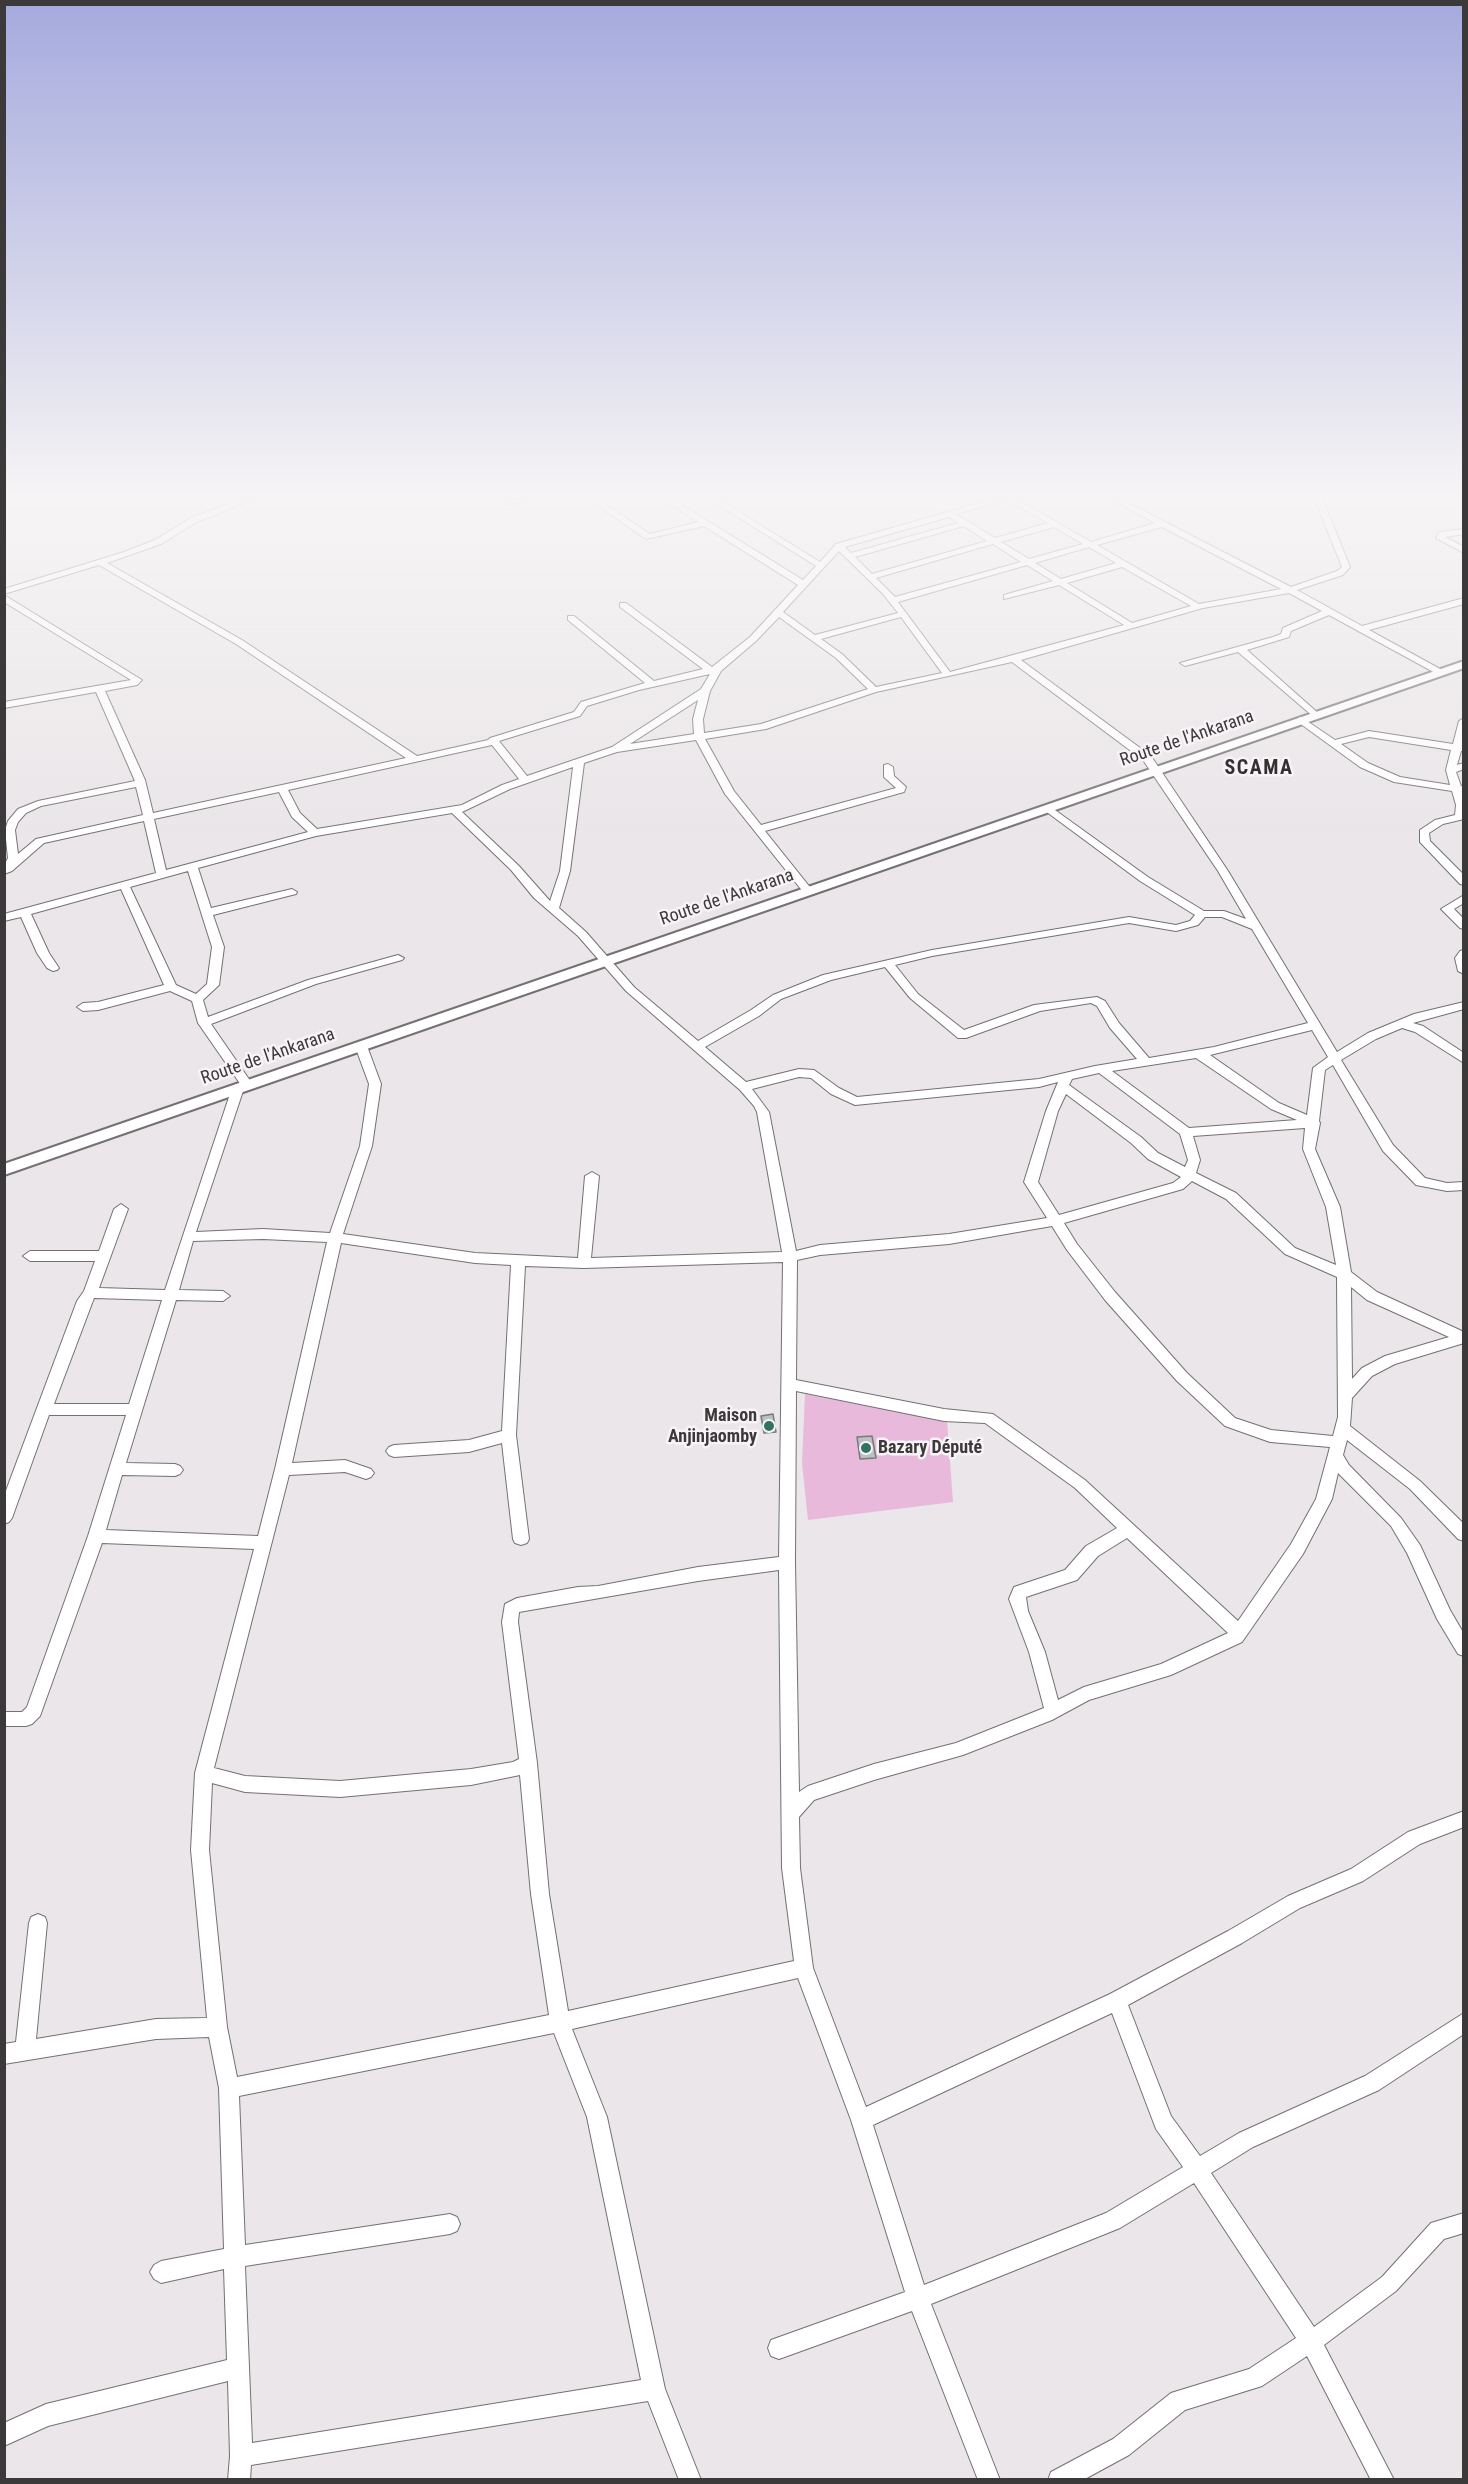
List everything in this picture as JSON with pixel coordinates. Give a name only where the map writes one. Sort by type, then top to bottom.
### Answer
[{"type":"main road","name":"Route de l'Ankarana","points":[[4,1170],[1463,664]]},
{"type":"street","points":[[4,705],[134,683],[137,680],[20,608]]},
{"type":"street","points":[[179,608],[239,642],[416,760]]},
{"type":"street","points":[[627,608],[714,670]]},
{"type":"street","points":[[6,870],[40,841],[494,742],[493,740],[577,714],[584,704],[652,684],[714,670],[753,639],[782,608]]},
{"type":"street","points":[[898,608],[948,675]]},
{"type":"street","points":[[1102,608],[1129,625]]},
{"type":"street","points":[[4,918],[315,833],[465,808],[506,787],[615,749],[763,727],[874,690],[1014,659],[1194,608]]},
{"type":"street","points":[[1321,608],[1439,672]]},
{"type":"street","points":[[1361,629],[1439,608]]},
{"type":"street","points":[[778,612],[838,656],[874,690]]},
{"type":"street","points":[[1185,663],[1276,639],[1286,634],[1286,630],[1328,612]]},
{"type":"street","points":[[814,638],[903,614]]},
{"type":"street","points":[[571,618],[652,684]]},
{"type":"street","points":[[1240,649],[1315,715]]},
{"type":"street","points":[[1014,659],[1147,758],[1223,871],[1389,1148],[1421,1182],[1446,1187],[1464,1186]]},
{"type":"street","points":[[714,670],[705,690],[698,719],[699,736],[729,792],[808,891]]},
{"type":"street","points":[[99,689],[140,783],[162,875]]},
{"type":"street","points":[[615,749],[705,690]]},
{"type":"street","points":[[1301,720],[1364,765],[1398,780],[1460,790]]},
{"type":"street","points":[[1464,721],[1461,747],[1451,770],[1460,790],[1462,818],[1439,822],[1424,832],[1425,842],[1464,882]]},
{"type":"street","points":[[1333,743],[1369,734],[1461,747]]},
{"type":"street","points":[[494,742],[525,780]]},
{"type":"street","points":[[554,908],[565,871],[579,761]]},
{"type":"street","points":[[1451,770],[1464,766]]},
{"type":"street","points":[[759,829],[900,790],[901,787],[889,777],[888,767]]},
{"type":"street","points":[[6,870],[14,858],[10,831],[13,821],[22,812],[38,804],[140,783]]},
{"type":"street","points":[[282,789],[296,814],[315,833]]},
{"type":"street","points":[[1048,808],[1144,879],[1202,914],[1224,914],[1255,926]]},
{"type":"street","points":[[454,810],[582,933],[630,989],[744,1086],[763,1112],[790,1257],[787,1562],[791,1868],[804,1968],[861,2120],[918,2298],[989,2480]]},
{"type":"street","points":[[192,867],[218,947],[213,985],[197,999]]},
{"type":"street","points":[[124,885],[171,987]]},
{"type":"street","points":[[207,913],[292,892]]},
{"type":"street","points":[[1464,898],[1447,909],[1464,926]]},
{"type":"street","points":[[24,912],[43,953],[53,968]]},
{"type":"street","points":[[698,1046],[777,997],[803,986],[888,963],[1010,938],[1079,930],[1129,920],[1176,928],[1194,923],[1202,914]]},
{"type":"street","points":[[1464,953],[1461,958],[1464,971]]},
{"type":"street","points":[[204,1023],[312,982],[398,958]]},
{"type":"street","points":[[888,963],[914,996],[962,1035],[1038,1008],[1093,999],[1101,1004],[1114,1025],[1146,1062]]},
{"type":"street","points":[[4,1719],[26,1719],[34,1711],[96,1536],[169,1295],[242,1087],[204,1023],[197,999],[171,987],[98,1006],[83,1007]]},
{"type":"street","points":[[790,1814],[808,1794],[874,1772],[957,1750],[1053,1711],[1084,1694],[1165,1670],[1236,1636],[1297,1549],[1324,1499],[1339,1442],[1345,1396],[1344,1274],[1333,1207],[1309,1149],[1314,1123],[1318,1068],[1372,1036],[1401,1024],[1464,1005]]},
{"type":"street","points":[[1401,1024],[1419,1029],[1464,1059]]},
{"type":"street","points":[[744,1086],[799,1073],[814,1074],[835,1091],[855,1101],[1065,1081],[1101,1069],[1198,1053],[1316,1025]]},
{"type":"street","points":[[239,2480],[241,2456],[229,2088],[217,2027],[200,1850],[204,1773],[283,1469],[335,1238],[366,1146],[375,1084],[361,1046]]},
{"type":"street","points":[[1198,1053],[1275,1106],[1314,1123]]},
{"type":"street","points":[[189,1237],[263,1234],[335,1238],[475,1258],[584,1263],[790,1257],[820,1250],[949,1239],[1054,1221],[1178,1186],[1187,1179],[1194,1160],[1186,1131],[1101,1069]]},
{"type":"street","points":[[1065,1081],[1153,1156],[1231,1196],[1290,1251],[1344,1274],[1372,1296],[1463,1338]]},
{"type":"street","points":[[1065,1081],[1052,1111],[1031,1182],[1054,1221],[1110,1296],[1182,1377],[1230,1422],[1270,1436],[1339,1442],[1415,1485],[1464,1535]]},
{"type":"street","points":[[1186,1131],[1314,1123]]},
{"type":"street","points":[[584,1263],[592,1176]]},
{"type":"street","points":[[4,1518],[84,1300],[90,1293],[121,1209]]},
{"type":"street","points":[[30,1256],[104,1256]]},
{"type":"street","points":[[518,1260],[509,1435],[521,1539]]},
{"type":"street","points":[[90,1293],[223,1296]]},
{"type":"street","points":[[1345,1396],[1367,1372],[1390,1360],[1463,1338]]},
{"type":"street","points":[[789,1384],[944,1415],[988,1418],[1080,1484],[1238,1632]]},
{"type":"street","points":[[43,1409],[134,1410]]},
{"type":"street","points":[[394,1451],[469,1446],[509,1435]]},
{"type":"street","points":[[1339,1442],[1344,1468],[1396,1522],[1414,1550],[1443,1614],[1464,1649]]},
{"type":"street","points":[[283,1469],[345,1466],[366,1473]]},
{"type":"street","points":[[115,1469],[175,1470]]},
{"type":"street","points":[[1053,1711],[1037,1652],[1017,1599],[1020,1592],[1071,1575],[1092,1551],[1129,1529]]},
{"type":"street","points":[[96,1536],[263,1544]]},
{"type":"street","points":[[690,2480],[654,2389],[597,2116],[560,2022],[540,1894],[528,1763],[510,1622],[511,1609],[517,1605],[578,1594],[598,1593],[698,1574],[787,1562]]},
{"type":"street","points":[[204,1773],[245,1784],[340,1789],[471,1777],[515,1769],[528,1763]]},
{"type":"street","points":[[861,2120],[1117,2001],[1294,1902],[1357,1875],[1414,1838],[1464,1819]]},
{"type":"street","points":[[25,2051],[38,1923]]},
{"type":"street","points":[[229,2088],[560,2022],[804,1968]]},
{"type":"street","points":[[1117,2001],[1162,2122],[1197,2169],[1311,2342],[1383,2480]]},
{"type":"street","points":[[779,2348],[918,2298],[1113,2221],[1246,2139],[1372,2083],[1464,2022]]},
{"type":"street","points":[[4,2054],[156,2029],[217,2027]]},
{"type":"street","points":[[1059,2480],[1120,2448],[1179,2401],[1254,2378],[1311,2342],[1389,2284],[1438,2230],[1464,2223]]},
{"type":"street","points":[[160,2272],[234,2257],[450,2224]]},
{"type":"street","points":[[4,2435],[46,2415],[237,2368]]},
{"type":"street","points":[[241,2456],[654,2389]]},
{"type":"shaded area","points":[[805,1394],[947,1421],[953,1502],[808,1520],[802,1463]]},
{"type":"building","name":"Maison Anjinjaomby","points":[[773,1414],[776,1432],[764,1433],[761,1416]]},
{"type":"building","name":"Bazary Député","points":[[872,1436],[876,1458],[860,1459],[857,1437]]},
{"type":"place","name":"Maison Anjinjaomby","points":[[769,1426]]},
{"type":"place","name":"Bazary Député","points":[[866,1448]]},
{"type":"district","name":"SCAMA","points":[[1259,769]]}]
